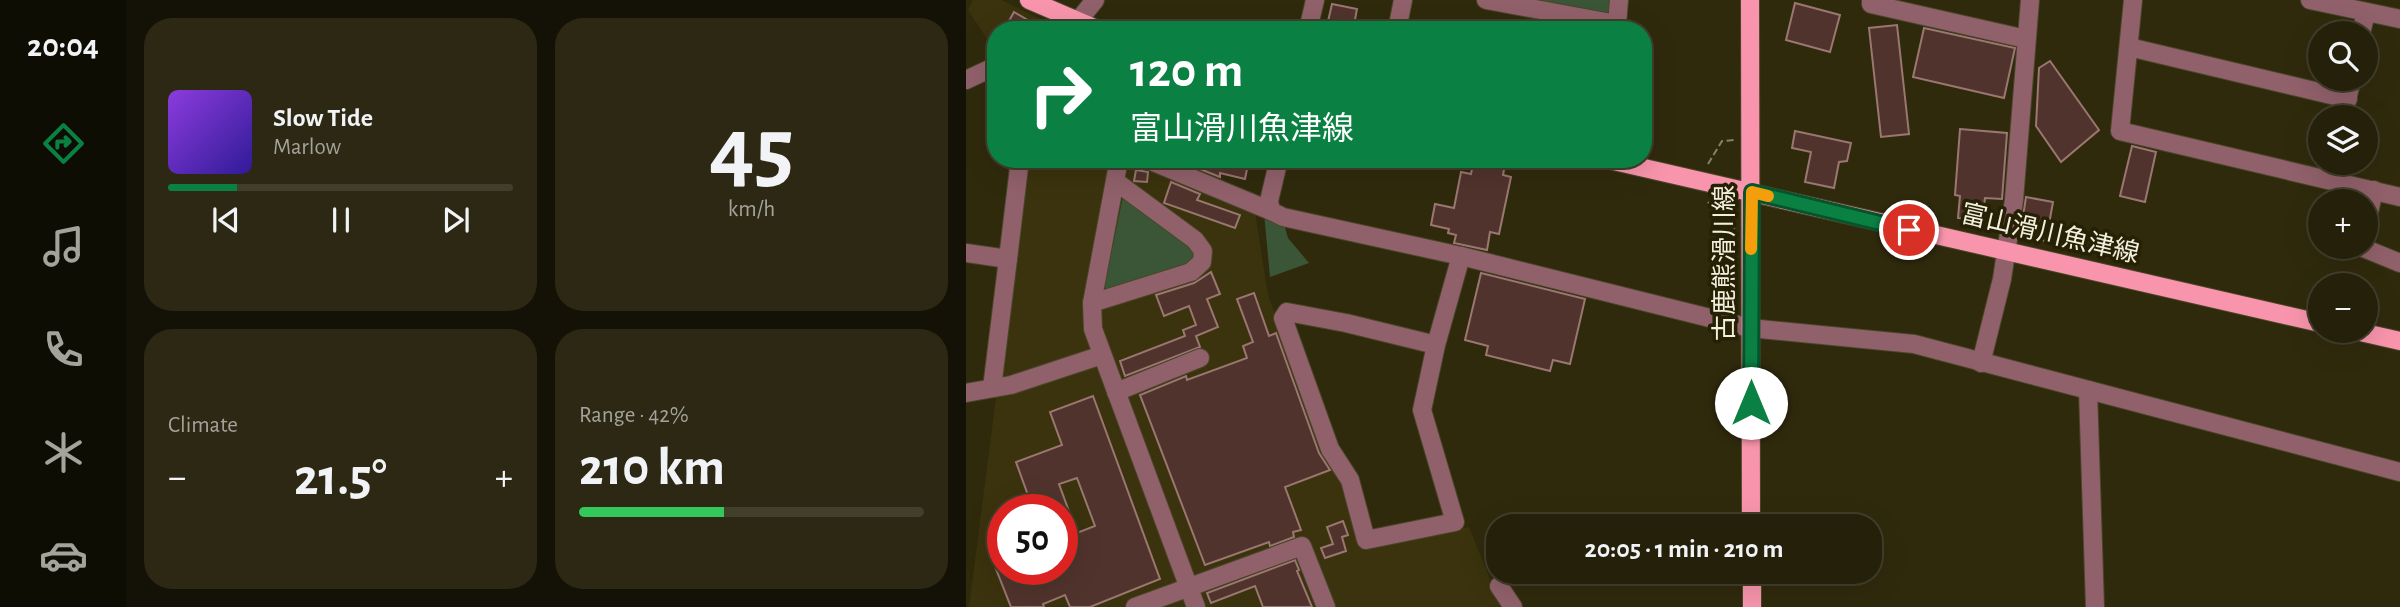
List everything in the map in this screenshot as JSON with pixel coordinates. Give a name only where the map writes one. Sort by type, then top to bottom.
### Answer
[{"type":"main road","points":[[1029,0],[1074,20]]},
{"type":"main road","name":"古鹿熊滑川線","points":[[1749,0],[1752,192],[1751,514]]},
{"type":"main road","name":"富山滑川魚津線","points":[[1645,168],[2308,320]]},
{"type":"main road","points":[[2378,336],[2400,341]]},
{"type":"main road","points":[[1752,584],[1752,607]]},
{"type":"street","points":[[1074,20],[1095,0]]},
{"type":"street","points":[[1310,21],[1315,0]]},
{"type":"street","points":[[1399,21],[1404,0]]},
{"type":"street","points":[[1490,0],[1601,21]]},
{"type":"street","points":[[1617,21],[1619,0]]},
{"type":"street","points":[[1871,0],[1871,5],[2026,39]]},
{"type":"street","points":[[1981,363],[2002,279],[2014,200],[2030,0]]},
{"type":"street","points":[[2133,0],[2120,131],[2308,167]]},
{"type":"street","points":[[2310,0],[2400,19]]},
{"type":"street","points":[[2363,21],[2365,13]]},
{"type":"street","points":[[2129,47],[2335,105]]},
{"type":"street","points":[[966,80],[987,70]]},
{"type":"street","points":[[992,388],[1019,168]]},
{"type":"street","points":[[1117,168],[1092,303],[1093,328],[1196,607]]},
{"type":"street","points":[[1168,168],[1283,217],[1461,256],[1750,328],[1914,344],[2400,472]]},
{"type":"street","points":[[1271,211],[1269,201],[1277,168]]},
{"type":"street","points":[[2340,175],[2372,189]]},
{"type":"street","points":[[1092,303],[1191,272],[1202,262],[1203,251],[1195,240],[1115,181]]},
{"type":"street","points":[[2378,191],[2400,197]]},
{"type":"street","points":[[966,253],[1008,259]]},
{"type":"street","points":[[2378,254],[2400,263]]},
{"type":"street","points":[[1436,345],[1287,312],[1283,318],[1331,449],[1350,480],[1366,540],[1455,522],[1422,410],[1436,345],[1461,256]]},
{"type":"street","points":[[966,393],[1011,385],[1102,355]]},
{"type":"street","points":[[1116,392],[1200,358]]},
{"type":"street","points":[[2088,390],[2095,607]]},
{"type":"street","points":[[1135,607],[1302,546],[1326,607]]},
{"type":"street","points":[[1499,586],[1513,607]]},
{"type":"path","points":[[1708,164],[1723,141],[1740,139]]},
{"type":"path","points":[[1708,202],[1727,224],[1737,229]]},
{"type":"shaded area","points":[[973,0],[1001,0],[1045,21],[987,21],[987,39],[968,10]]},
{"type":"shaded area","points":[[1018,168],[1222,168],[1218,191],[1254,206],[1268,295],[1344,481],[1363,546],[1469,527],[1486,569],[1486,584],[1492,584],[1504,607],[969,607],[996,398],[990,393]]},
{"type":"green space","points":[[1516,0],[1610,0],[1609,12],[1603,15]]},
{"type":"green space","points":[[1123,197],[1194,247],[1197,254],[1193,261],[1184,266],[1112,292],[1104,287]]},
{"type":"green space","points":[[1264,213],[1284,224],[1288,238],[1309,263],[1270,277]]},
{"type":"building","points":[[1795,3],[1840,15],[1830,52],[1786,40]]},
{"type":"building","points":[[1332,4],[1357,9],[1355,21],[1328,21]]},
{"type":"building","points":[[1014,12],[1030,21],[1009,21]]},
{"type":"building","points":[[1897,25],[1909,134],[1881,137],[1869,28]]},
{"type":"building","points":[[1924,28],[2015,48],[2004,98],[1913,77]]},
{"type":"building","points":[[2050,61],[2099,130],[2061,162],[2036,126],[2039,68]]},
{"type":"building","points":[[1960,129],[2007,133],[2002,199],[1985,198],[1982,221],[1958,218],[1960,196],[1955,195]]},
{"type":"building","points":[[1795,131],[1851,143],[1847,161],[1839,162],[1834,188],[1805,182],[1811,152],[1792,148]]},
{"type":"building","points":[[2132,146],[2156,152],[2145,202],[2120,196]]},
{"type":"building","points":[[1198,168],[1247,168],[1245,179],[1220,173],[1220,177]]},
{"type":"building","points":[[1472,168],[1504,168],[1503,175],[1511,177],[1499,234],[1490,232],[1487,250],[1454,243],[1456,235],[1448,233],[1449,229],[1431,225],[1435,204],[1454,208],[1461,172],[1471,174]]},
{"type":"building","points":[[1136,170],[1148,172],[1147,182],[1134,181]]},
{"type":"building","points":[[1171,182],[1200,194],[1197,200],[1240,215],[1235,228],[1164,203]]},
{"type":"building","points":[[2026,197],[2053,202],[2046,241],[2020,236]]},
{"type":"building","points":[[1211,272],[1220,294],[1207,299],[1218,327],[1196,336],[1200,347],[1125,376],[1120,361],[1185,336],[1183,330],[1196,325],[1189,306],[1164,316],[1156,295],[1194,283]]},
{"type":"building","points":[[1481,273],[1585,299],[1570,364],[1553,360],[1550,371],[1486,355],[1488,346],[1465,340]]},
{"type":"building","points":[[1254,293],[1269,336],[1276,333],[1319,453],[1330,470],[1285,487],[1301,530],[1293,532],[1294,537],[1270,546],[1269,542],[1205,565],[1140,395],[1186,376],[1187,380],[1247,358],[1243,346],[1253,342],[1237,299]]},
{"type":"building","points":[[1093,396],[1160,579],[1090,607],[1070,607],[1065,595],[1043,604],[1044,607],[1011,607],[1002,585],[1078,585],[1078,533],[1095,526],[1077,478],[1059,484],[1063,494],[1028,494],[1016,462],[1062,445],[1050,412]]},
{"type":"building","points":[[1343,521],[1348,535],[1342,537],[1346,551],[1325,558],[1321,548],[1333,544],[1327,527]]},
{"type":"building","points":[[1295,560],[1312,607],[1263,607],[1255,586],[1211,603],[1207,593]]},
{"type":"slow traffic","points":[[1751,249],[1752,192],[1768,196]]},
{"type":"route","points":[[1751,403],[1752,192],[1909,230]]}]
